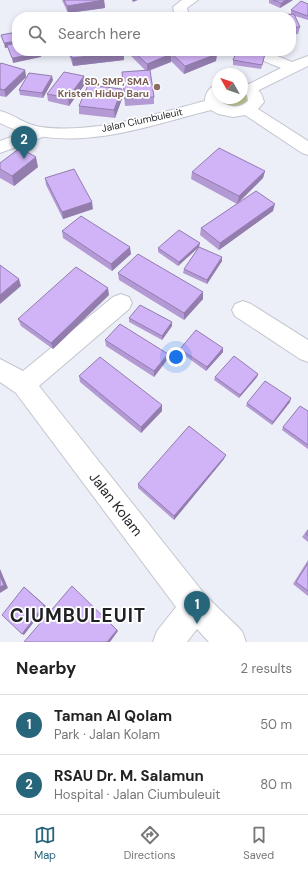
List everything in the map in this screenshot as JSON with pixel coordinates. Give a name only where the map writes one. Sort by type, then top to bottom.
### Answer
[{"type":"street","points":[[181,12],[180,7],[191,0]]},
{"type":"street","points":[[264,56],[294,68]]},
{"type":"street","points":[[248,87],[294,68],[308,60]]},
{"type":"street","points":[[248,89],[254,93],[256,102],[248,110],[308,149]]},
{"type":"street","name":"Jalan Ciumbuleuit","points":[[0,116],[38,132],[67,134],[122,126],[212,97]]},
{"type":"street","name":"Jalan Ciumbuleuit","points":[[217,104],[217,107],[229,112],[248,110]]},
{"type":"street","points":[[0,146],[38,132]]},
{"type":"street","points":[[24,385],[121,303]]},
{"type":"street","points":[[243,310],[308,352]]},
{"type":"street","name":"Jalan Kolam","points":[[0,369],[24,385],[195,607],[231,642]]},
{"type":"street","points":[[168,642],[195,607]]},
{"type":"green space","points":[[248,94],[253,99],[248,103]]},
{"type":"green space","points":[[224,104],[246,104],[238,110]]},
{"type":"building","points":[[64,0],[104,0],[67,6]]},
{"type":"building","points":[[273,0],[286,0],[281,3]]},
{"type":"building","points":[[301,1],[308,4],[308,16],[291,10]]},
{"type":"building","points":[[296,18],[300,27],[296,27]]},
{"type":"building","points":[[12,33],[12,42],[4,43],[1,35]]},
{"type":"building","points":[[12,44],[12,56],[24,56],[12,58],[7,45]]},
{"type":"building","points":[[71,56],[89,56],[72,58]]},
{"type":"building","points":[[138,56],[166,56],[147,64]]},
{"type":"building","points":[[174,56],[212,56],[185,66]]},
{"type":"building","points":[[235,56],[264,56],[262,65],[233,60]]},
{"type":"building","points":[[1,63],[25,70],[4,90],[0,89]]},
{"type":"building","points":[[150,70],[154,97],[125,99],[122,72]]},
{"type":"building","points":[[64,72],[84,76],[68,98],[47,94]]},
{"type":"building","points":[[29,73],[52,76],[42,93],[19,90]]},
{"type":"building","points":[[88,85],[122,89],[114,110],[79,106]]},
{"type":"building","points":[[20,148],[36,157],[12,176],[0,169],[0,163]]},
{"type":"building","points":[[219,148],[265,171],[239,196],[192,172]]},
{"type":"building","points":[[74,169],[92,202],[62,212],[45,178]]},
{"type":"building","points":[[256,191],[275,204],[220,243],[201,228]]},
{"type":"building","points":[[81,216],[130,247],[111,264],[62,231]]},
{"type":"building","points":[[179,230],[200,243],[179,262],[158,248]]},
{"type":"building","points":[[199,247],[222,257],[207,280],[184,269]]},
{"type":"building","points":[[138,254],[203,292],[184,313],[118,273]]},
{"type":"building","points":[[0,265],[19,279],[0,295]]},
{"type":"building","points":[[76,267],[108,288],[51,343],[18,319]]},
{"type":"building","points":[[140,305],[172,322],[162,336],[129,318]]},
{"type":"building","points":[[120,324],[168,354],[154,371],[105,340]]},
{"type":"building","points":[[196,330],[223,348],[207,367],[180,349]]},
{"type":"building","points":[[234,356],[258,374],[240,395],[215,377]]},
{"type":"building","points":[[100,357],[162,405],[141,427],[79,376]]},
{"type":"building","points":[[265,381],[291,398],[273,422],[247,403]]},
{"type":"building","points":[[300,406],[308,411],[308,445],[283,427]]},
{"type":"building","points":[[189,426],[226,455],[174,516],[138,484]]},
{"type":"building","points":[[308,563],[308,591],[296,582]]},
{"type":"building","points":[[0,576],[4,585],[0,587]]},
{"type":"building","points":[[72,586],[117,630],[107,642],[24,642]]},
{"type":"building","points":[[24,587],[44,605],[22,634],[2,615]]},
{"type":"place","name":"SD, SMP, SMA Kristen Hidup Baru","points":[[157,87]]},
{"type":"place","name":"RSAU Dr. M. Salamun","points":[[24,159]]},
{"type":"place","name":"Taman Al Qolam","points":[[197,624]]},
{"type":"district","name":"CIUMBULEUIT","points":[[78,615]]}]
